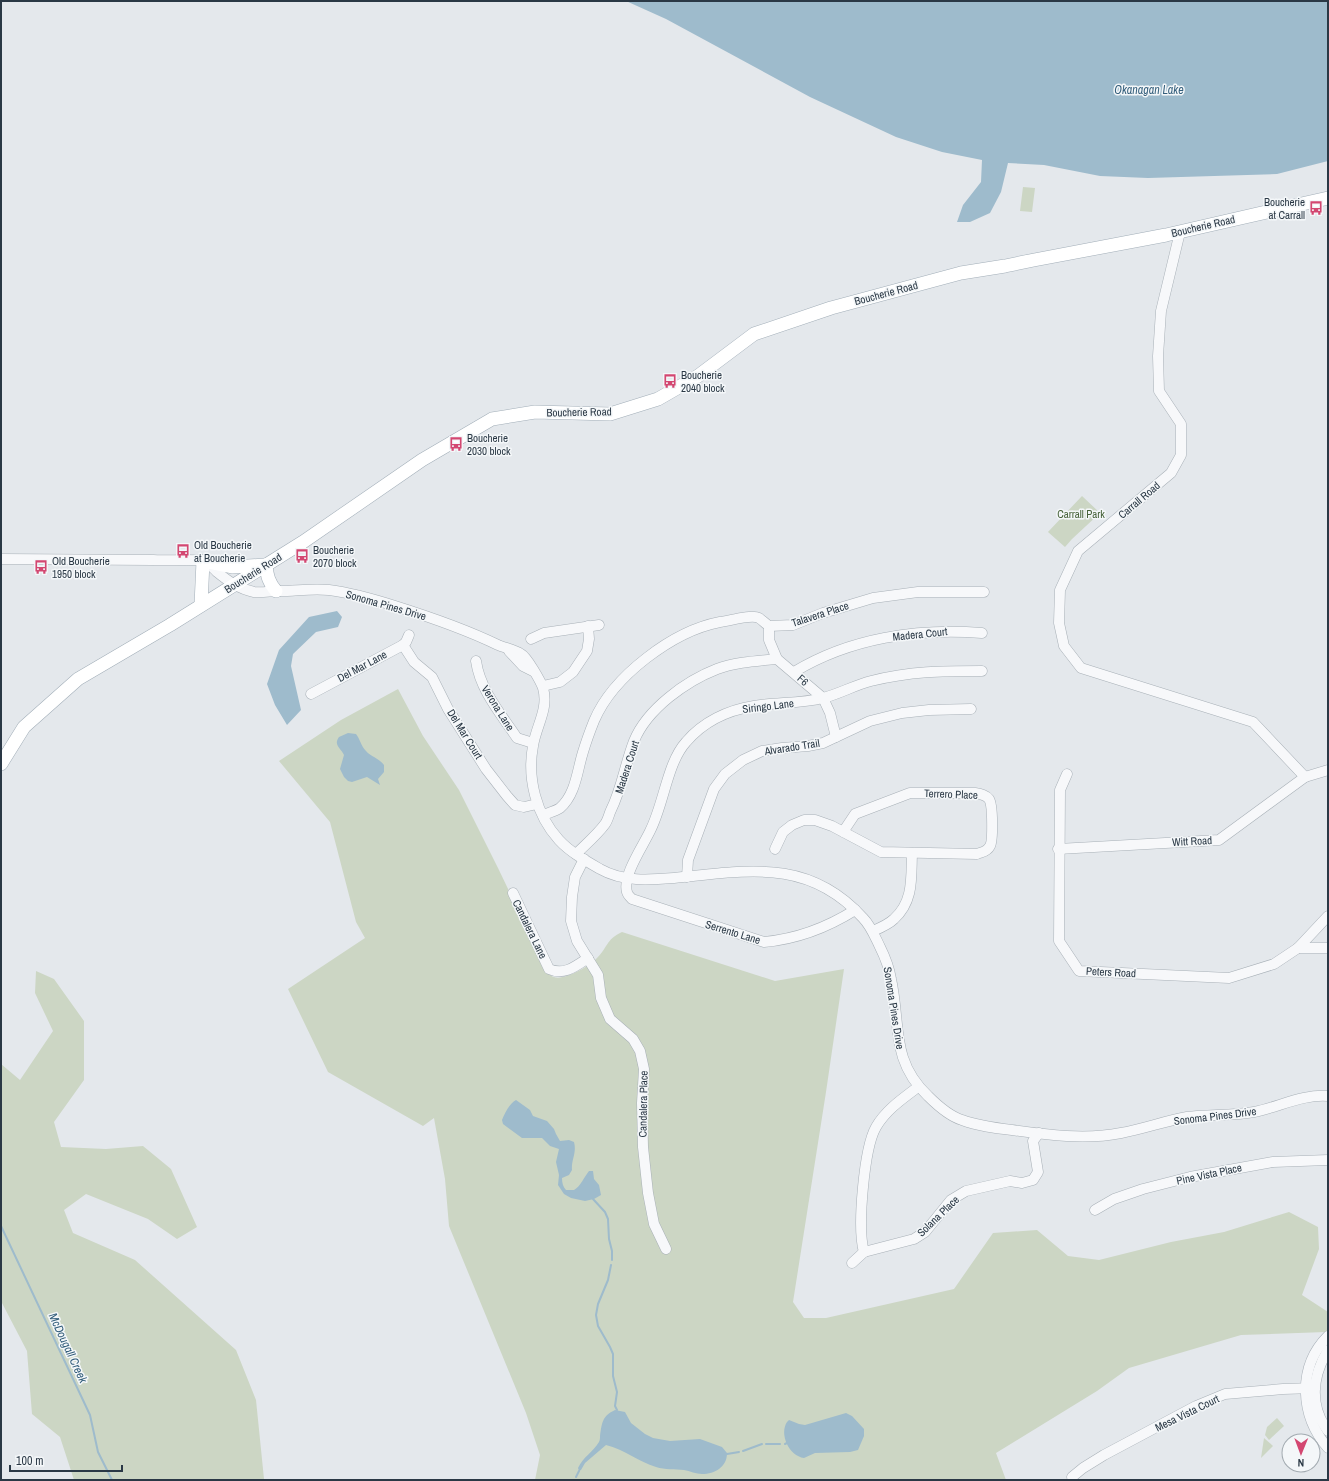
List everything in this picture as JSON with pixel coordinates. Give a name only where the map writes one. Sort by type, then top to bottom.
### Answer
[{"type":"main road","name":"Boucherie Road","points":[[1,764],[24,727],[78,679],[303,542],[422,460],[492,419],[534,412],[610,414],[658,399],[698,376],[754,334],[831,308],[961,273],[1006,266],[1180,232],[1328,198]]},
{"type":"main road","points":[[201,605],[203,561],[232,567],[266,565],[267,575],[271,585],[276,591]]},
{"type":"street","name":"Carrall Road","points":[[1180,232],[1161,311],[1158,356],[1159,391],[1182,424],[1181,455],[1171,473],[1078,551],[1060,590],[1059,623],[1064,646],[1081,668],[1253,722],[1305,777]]},
{"type":"street","points":[[1,559],[203,561]]},
{"type":"street","name":"Sonoma Pines Drive","points":[[203,561],[234,585],[255,592],[292,592],[316,589],[354,594],[419,613],[490,641],[509,651],[519,652],[531,663],[533,671],[543,686],[545,707],[533,742],[530,766],[532,784],[537,804],[552,831],[561,842],[580,857],[605,872],[633,880],[772,871],[804,878],[814,882],[841,898],[864,919],[873,931],[887,962],[892,982],[897,1038],[912,1079],[918,1087],[936,1104],[962,1120],[990,1128],[1039,1134],[1088,1136],[1117,1134],[1190,1117],[1252,1112],[1314,1095],[1328,1096]]},
{"type":"street","name":"Talavera Place","points":[[543,815],[559,808],[568,797],[577,777],[583,753],[595,719],[608,697],[627,674],[659,649],[682,636],[714,624],[747,617],[759,618],[768,626],[793,625],[823,613],[873,598],[918,592],[984,592]]},
{"type":"street","points":[[531,639],[544,633],[599,625]]},
{"type":"street","points":[[543,686],[560,682],[573,672],[587,652],[589,639],[588,626]]},
{"type":"street","name":"F6","points":[[768,626],[769,640],[777,658],[823,698],[830,713],[836,737]]},
{"type":"street","name":"Madera Court","points":[[794,672],[837,651],[876,639],[913,633],[953,630],[982,633]]},
{"type":"street","points":[[403,645],[409,635]]},
{"type":"street","name":"Del Mar Lane","points":[[311,694],[403,645]]},
{"type":"street","name":"Del Mar Court","points":[[403,645],[414,662],[432,677],[448,709],[478,756],[507,796],[515,805],[524,807],[537,804]]},
{"type":"street","name":"Madera Court","points":[[580,857],[606,823],[618,795],[635,740],[648,718],[669,697],[694,680],[718,669],[754,661],[777,658]]},
{"type":"street","name":"Verona Lane","points":[[476,661],[477,671],[484,689],[517,738],[533,742]]},
{"type":"street","name":"Siringo Lane","points":[[626,878],[653,825],[664,797],[677,752],[687,740],[709,722],[727,712],[754,706],[793,703],[823,698],[870,682],[907,673],[938,670],[982,671]]},
{"type":"street","name":"Alvarado Trail","points":[[687,877],[688,860],[714,789],[725,774],[743,760],[762,751],[823,743],[870,721],[929,710],[971,709]]},
{"type":"street","name":"Witt Road","points":[[1058,849],[1220,840],[1305,777],[1328,770]]},
{"type":"street","name":"Peters Road","points":[[1067,774],[1060,790],[1058,849],[1059,941],[1079,971],[1229,978],[1274,964],[1298,948],[1328,916]]},
{"type":"street","name":"Terrero Place","points":[[775,849],[783,832],[804,820],[815,820],[844,832],[881,852],[977,854],[985,852],[992,843],[992,805],[989,798],[975,793],[910,792],[855,814],[844,832]]},
{"type":"street","points":[[873,931],[894,920],[905,907],[910,896],[912,853]]},
{"type":"street","name":"Candalera Place","points":[[580,857],[572,897],[571,921],[577,941],[598,975],[601,998],[610,1019],[633,1040],[640,1052],[644,1069],[642,1147],[648,1193],[654,1224],[666,1249]]},
{"type":"street","name":"Serrento Lane","points":[[626,878],[627,892],[632,899],[764,942],[780,941],[799,936],[838,921],[855,910]]},
{"type":"street","name":"Candalera Lane","points":[[513,893],[549,969],[555,972],[565,971],[588,958]]},
{"type":"street","points":[[1298,948],[1328,948]]},
{"type":"street","points":[[864,1252],[861,1244],[861,1214],[863,1185],[869,1147],[876,1128],[889,1109],[918,1087]]},
{"type":"street","name":"Solana Place","points":[[852,1263],[864,1252],[914,1239],[925,1232],[952,1200],[966,1191],[1010,1181],[1022,1183],[1033,1180],[1038,1172],[1033,1141],[1039,1134]]},
{"type":"street","name":"Pine Vista Place","points":[[1095,1210],[1114,1199],[1142,1189],[1205,1174],[1273,1162],[1328,1160]]},
{"type":"street","points":[[1328,1336],[1315,1354],[1309,1370],[1309,1388],[1306,1403],[1313,1427],[1328,1448]]},
{"type":"street","points":[[1328,1350],[1309,1388],[1318,1414],[1328,1431]]},
{"type":"street","name":"Mesa Vista Court","points":[[1072,1478],[1083,1468],[1104,1455],[1196,1406],[1225,1394],[1309,1388]]},
{"type":"green space","points":[[1023,187],[1035,188],[1032,212],[1020,211]]},
{"type":"green space","name":"Carrall Park","points":[[1082,496],[1100,513],[1065,547],[1048,532]]},
{"type":"green space","points":[[398,689],[423,736],[459,790],[551,976],[558,978],[564,977],[582,969],[600,955],[612,938],[622,932],[775,981],[844,969],[793,1302],[804,1318],[826,1318],[954,1289],[993,1233],[1037,1230],[1068,1256],[1099,1260],[1171,1242],[1224,1232],[1289,1212],[1318,1227],[1319,1249],[1302,1295],[1328,1312],[1328,1330],[1326,1332],[1241,1335],[1129,1368],[1097,1391],[996,1453],[1006,1480],[535,1480],[540,1455],[526,1413],[449,1226],[445,1179],[434,1118],[423,1126],[328,1072],[288,989],[365,938],[356,922],[330,822],[279,761],[341,720]]},
{"type":"green space","points":[[36,971],[54,979],[84,1021],[84,1080],[54,1122],[61,1147],[106,1149],[143,1146],[171,1169],[197,1227],[177,1239],[148,1219],[86,1194],[64,1210],[73,1233],[135,1260],[236,1350],[256,1400],[263,1480],[74,1480],[60,1437],[32,1414],[27,1351],[2,1303],[1,1298],[1,1064],[20,1080],[53,1031],[35,993]]},
{"type":"green space","points":[[1277,1418],[1284,1426],[1269,1440],[1265,1435],[1267,1427]]},
{"type":"green space","points":[[1264,1438],[1273,1446],[1261,1458]]},
{"type":"water","name":"Okanagan Lake","points":[[626,1],[1328,1],[1328,161],[1277,174],[1148,178],[1100,176],[1044,165],[1008,163],[1001,192],[990,213],[970,222],[957,222],[963,205],[981,182],[982,160],[942,152],[896,137],[810,97],[666,19]]},
{"type":"water","points":[[337,611],[342,617],[338,627],[316,632],[293,654],[291,666],[301,710],[287,725],[275,705],[267,684],[279,650],[309,617]]},
{"type":"water","points":[[348,733],[356,734],[366,751],[384,765],[384,772],[378,779],[380,785],[367,777],[352,782],[348,781],[344,777],[340,769],[344,755],[337,744],[337,740],[339,737]]},
{"type":"water","points":[[516,1100],[530,1110],[533,1116],[547,1121],[554,1129],[560,1141],[569,1140],[574,1142],[575,1150],[572,1170],[569,1175],[562,1178],[564,1188],[566,1190],[574,1190],[581,1184],[589,1171],[593,1171],[594,1179],[599,1185],[601,1195],[594,1199],[585,1201],[571,1198],[564,1194],[558,1185],[559,1175],[556,1162],[559,1149],[550,1146],[542,1138],[522,1138],[503,1124],[502,1120],[506,1112],[511,1104]]},
{"type":"water","points":[[615,1410],[625,1412],[631,1423],[645,1434],[653,1438],[670,1441],[700,1439],[722,1447],[727,1453],[725,1462],[723,1466],[716,1471],[707,1474],[698,1474],[684,1470],[663,1469],[650,1465],[619,1449],[606,1445],[585,1463],[579,1471],[578,1468],[580,1464],[600,1440],[603,1420],[607,1415]]},
{"type":"water","points":[[846,1413],[852,1416],[864,1429],[864,1436],[858,1450],[850,1452],[815,1453],[804,1458],[794,1453],[787,1444],[784,1432],[789,1420],[805,1425]]},
{"type":"waterway","points":[[593,1199],[605,1212],[608,1219],[612,1260]]},
{"type":"waterway","name":"McDougall Creek","points":[[1,1226],[90,1415],[98,1452],[112,1480]]},
{"type":"waterway","points":[[611,1265],[608,1280],[598,1304],[596,1315],[598,1326],[613,1354],[613,1376],[617,1392],[615,1406],[617,1410]]},
{"type":"waterway","points":[[743,1451],[762,1444]]},
{"type":"waterway","points":[[766,1444],[780,1444]]},
{"type":"waterway","points":[[727,1454],[739,1452]]},
{"type":"waterway","points":[[576,1477],[579,1471]]},
{"type":"place","name":"Boucherie at Carrall","points":[[1316,208]]},
{"type":"place","name":"Boucherie 2040 block","points":[[670,381]]},
{"type":"place","name":"Boucherie 2030 block","points":[[456,444]]},
{"type":"place","name":"Old Boucherie at Boucherie","points":[[183,551]]},
{"type":"place","name":"Boucherie 2070 block","points":[[302,556]]},
{"type":"place","name":"Old Boucherie 1950 block","points":[[41,567]]}]
